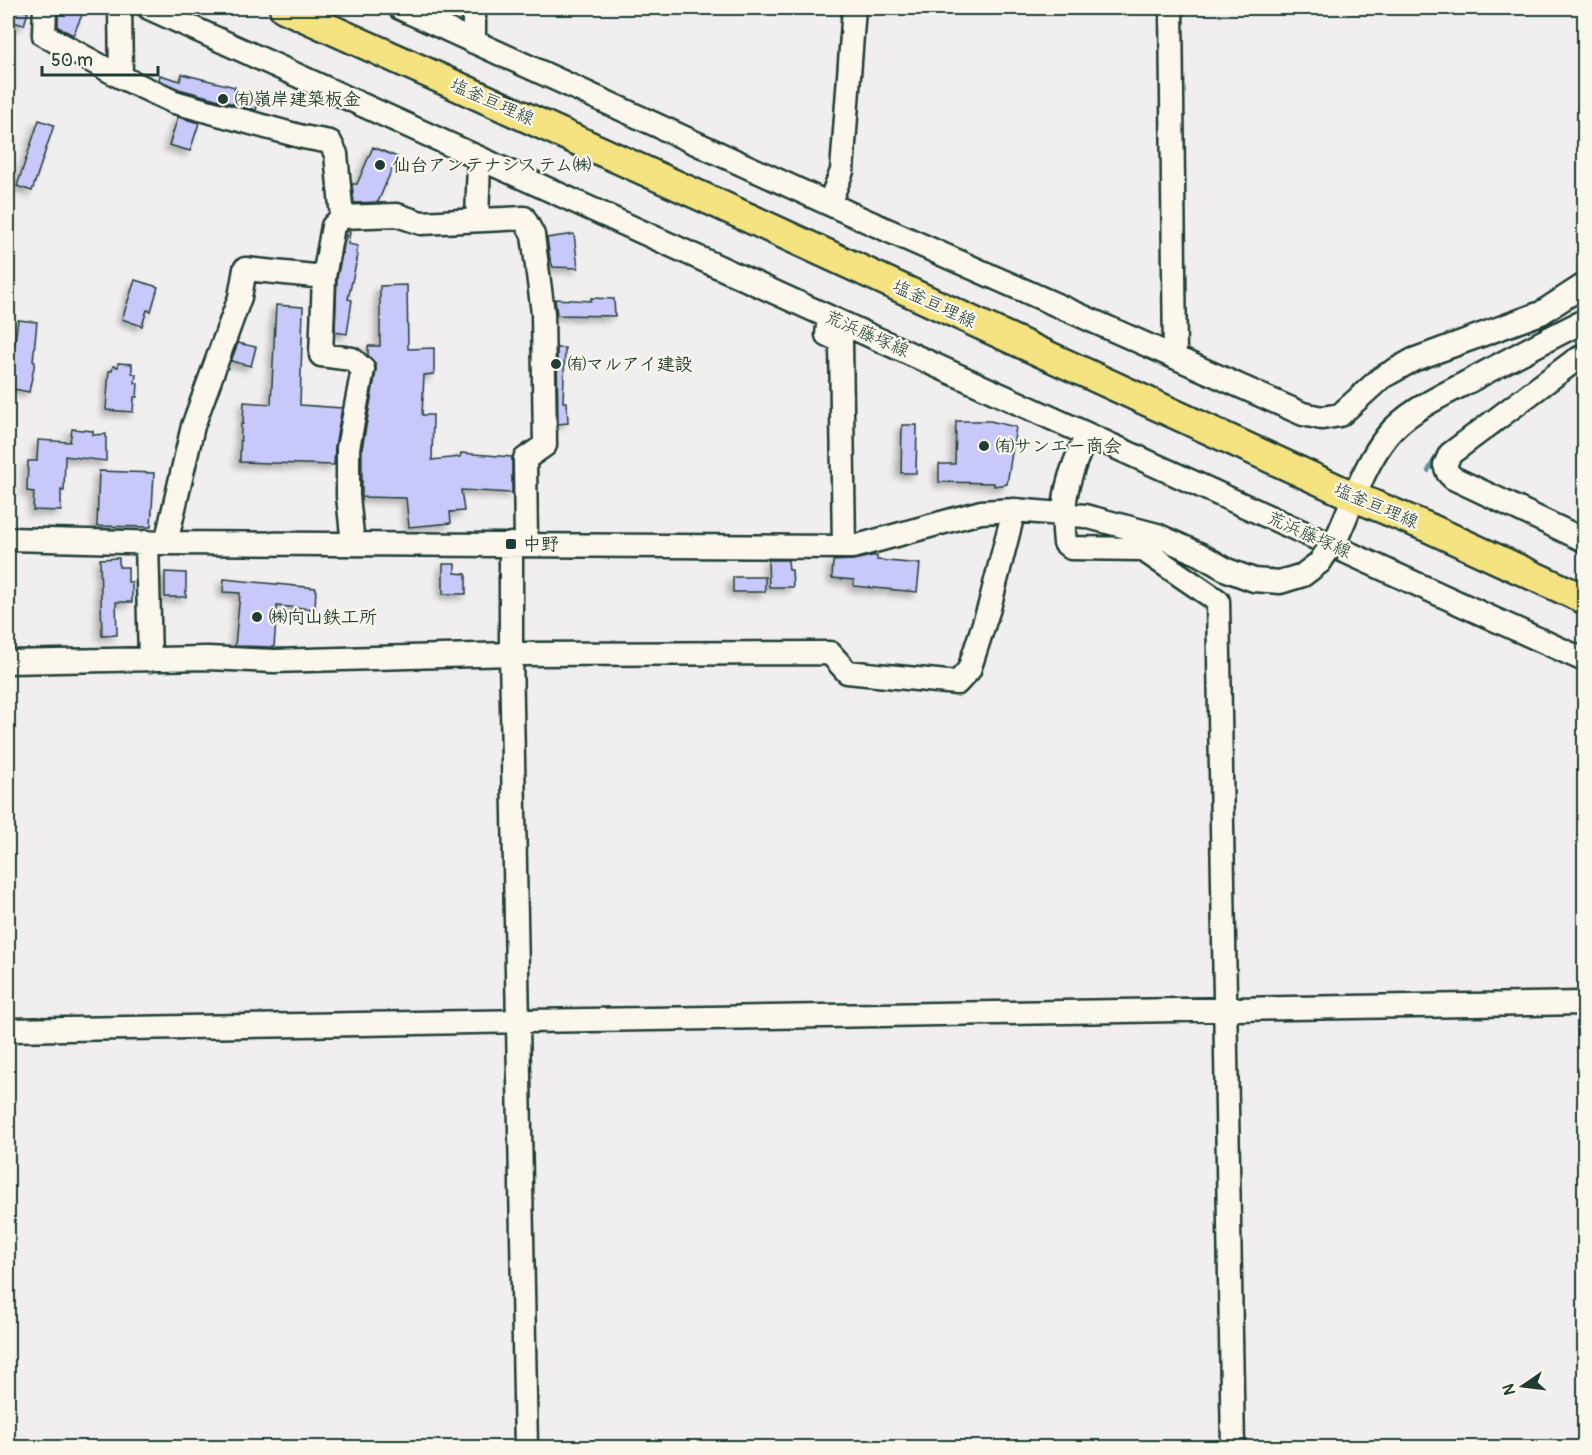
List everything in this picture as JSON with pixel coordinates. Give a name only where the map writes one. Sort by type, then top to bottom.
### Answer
[{"type":"main road","name":"塩釜亘理線","points":[[284,8],[705,198],[1355,497],[1584,599]]},
{"type":"street","points":[[45,8],[44,35],[121,77],[174,102],[303,137],[330,142],[336,154],[342,218]]},
{"type":"street","points":[[120,8],[121,77]]},
{"type":"street","name":"荒浜藤塚線","points":[[149,8],[479,161],[829,317],[1584,660]]},
{"type":"street","points":[[400,8],[829,204],[1303,414],[1322,418],[1340,415],[1381,378],[1413,360],[1541,313],[1584,285]]},
{"type":"street","points":[[474,8],[474,42]]},
{"type":"street","points":[[829,204],[842,171],[854,8]]},
{"type":"street","points":[[1171,8],[1175,357]]},
{"type":"street","points":[[477,220],[479,161]]},
{"type":"street","points":[[353,544],[348,496],[348,448],[363,369],[352,359],[321,355],[324,276],[333,225],[342,218],[397,215],[421,223],[524,218],[533,235],[543,313],[545,446],[525,459],[511,654],[520,1022],[526,1448]]},
{"type":"street","points":[[150,660],[157,542],[193,426],[240,297],[245,269],[324,276]]},
{"type":"street","points":[[829,317],[827,335],[841,341],[844,547]]},
{"type":"street","points":[[8,539],[844,547],[981,512],[1014,510],[1085,516],[1157,535],[1227,570],[1254,580],[1280,582],[1303,575],[1320,562],[1338,535],[1375,452],[1388,434],[1404,420],[1461,385],[1584,321]]},
{"type":"street","points":[[1584,356],[1450,454],[1445,465],[1453,478],[1584,540]]},
{"type":"street","points":[[1087,435],[1070,476],[1062,513],[1065,543],[1071,548],[1142,549],[1218,600],[1223,1010],[1233,1448]]},
{"type":"street","points":[[8,662],[207,658],[274,661],[511,654],[830,653],[848,672],[957,683],[969,670],[976,650],[1014,510]]},
{"type":"street","points":[[8,1030],[1584,1003]]},
{"type":"building","points":[[13,8],[28,12],[24,25],[9,21]]},
{"type":"building","points":[[61,8],[72,8],[83,13],[73,35],[58,27],[58,13]]},
{"type":"building","points":[[182,74],[235,87],[234,90],[260,97],[256,110],[179,89],[159,80],[160,75],[180,81]]},
{"type":"building","points":[[178,117],[199,123],[190,151],[169,145]]},
{"type":"building","points":[[39,120],[54,125],[32,191],[17,186]]},
{"type":"building","points":[[373,147],[397,157],[378,202],[354,203],[352,184],[357,184]]},
{"type":"building","points":[[347,231],[350,232],[348,244],[358,246],[356,254],[358,255],[348,299],[352,300],[347,334],[335,332],[337,278]]},
{"type":"building","points":[[574,234],[578,268],[553,267],[547,238]]},
{"type":"building","points":[[135,280],[158,287],[151,311],[147,310],[142,326],[122,319]]},
{"type":"building","points":[[407,285],[408,349],[434,348],[434,374],[424,375],[422,415],[433,415],[432,460],[460,457],[461,453],[512,457],[512,493],[461,490],[464,511],[450,512],[451,523],[409,527],[406,498],[362,497],[362,449],[376,371],[376,364],[368,355],[368,346],[380,346],[380,286]]},
{"type":"building","points":[[591,298],[614,299],[615,316],[557,315],[555,299],[591,301]]},
{"type":"building","points":[[276,305],[303,307],[300,405],[342,408],[334,465],[240,462],[244,402],[271,404]]},
{"type":"building","points":[[18,320],[37,322],[33,361],[35,362],[29,392],[9,388],[12,371],[8,371],[8,355],[11,356],[12,348],[14,349]]},
{"type":"building","points":[[238,343],[256,347],[251,366],[231,361]]},
{"type":"building","points":[[557,348],[565,348],[563,402],[567,402],[568,423],[558,424]]},
{"type":"building","points":[[118,363],[132,364],[132,373],[136,374],[137,397],[134,397],[133,412],[106,410],[109,371],[112,371],[113,366],[118,367]]},
{"type":"building","name":"㈲サンエー商会","points":[[956,421],[990,421],[1016,427],[1007,484],[994,486],[994,483],[939,482],[939,464],[955,464]]},
{"type":"building","points":[[902,425],[917,425],[916,473],[901,473]]},
{"type":"building","points":[[72,429],[93,431],[93,435],[106,434],[106,461],[65,456],[61,511],[33,510],[34,492],[27,491],[28,461],[37,461],[38,440],[70,442]]},
{"type":"building","points":[[99,471],[154,473],[151,527],[97,526]]},
{"type":"building","points":[[877,556],[877,560],[920,564],[917,592],[854,586],[854,580],[832,578],[833,561]]},
{"type":"building","points":[[119,558],[119,567],[128,567],[128,582],[132,582],[132,602],[116,602],[117,635],[102,636],[100,559]]},
{"type":"building","points":[[768,560],[788,560],[789,570],[792,570],[793,587],[769,587]]},
{"type":"building","points":[[443,564],[455,564],[455,573],[466,574],[466,594],[443,594]]},
{"type":"building","points":[[165,572],[186,573],[186,597],[165,597]]},
{"type":"building","points":[[733,577],[765,577],[765,592],[733,592]]},
{"type":"building","name":"㈱向山鉄工所","points":[[224,579],[316,588],[315,609],[277,606],[274,647],[235,646],[240,593],[223,592]]},
{"type":"waterway","points":[[1568,352],[1584,342]]},
{"type":"waterway","points":[[1428,471],[1444,446]]},
{"type":"place","name":"㈲嶺岸建築板金","points":[[223,99]]},
{"type":"place","name":"仙台アンテナシステム㈱","points":[[380,165]]},
{"type":"place","name":"㈲マルアイ建設","points":[[556,364]]},
{"type":"place","name":"㈲サンエー商会","points":[[984,446]]},
{"type":"place","name":"中野","points":[[511,544]]},
{"type":"place","name":"㈱向山鉄工所","points":[[257,617]]}]
